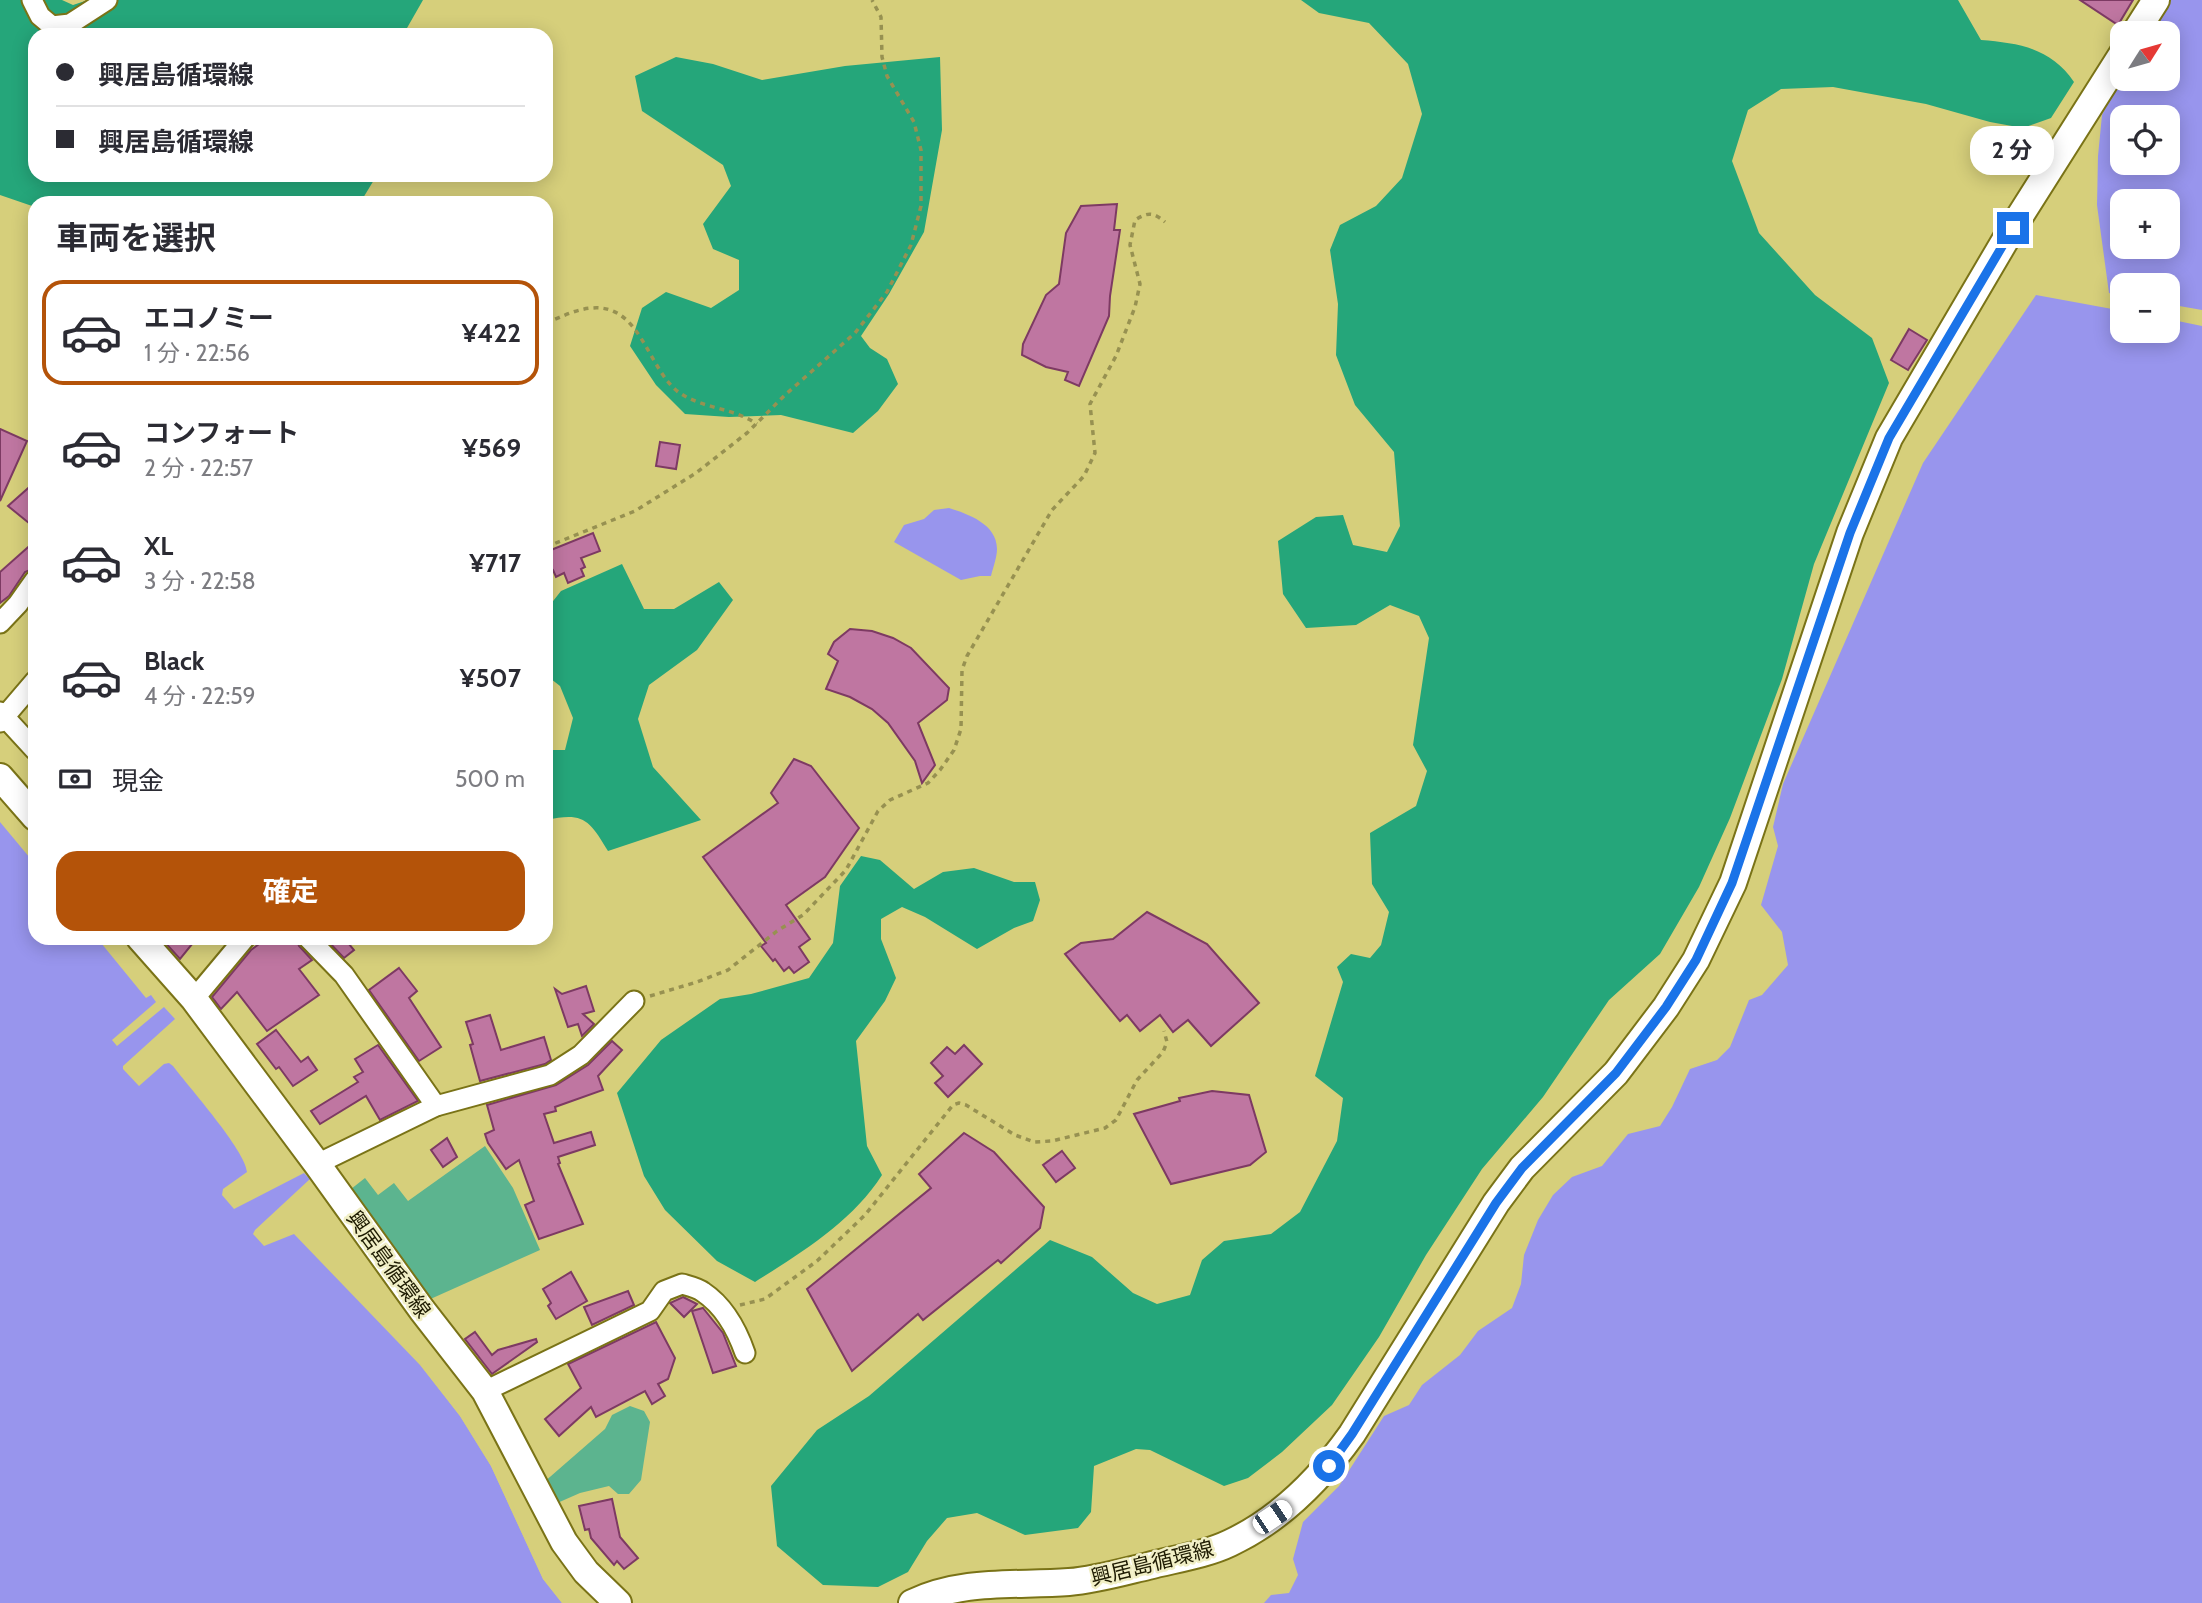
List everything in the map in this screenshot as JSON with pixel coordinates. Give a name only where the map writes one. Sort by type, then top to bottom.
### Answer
[{"type":"main road","points":[[2143,21],[2156,0]]},
{"type":"main road","name":"興居島循環線","points":[[912,1603],[932,1594],[967,1586],[1072,1582],[1179,1558],[1229,1543],[1285,1508],[1329,1466],[1352,1434],[1503,1194],[1522,1168],[1616,1073],[1666,1007],[1696,960],[1732,883],[1850,533],[1889,438],[2013,228],[2110,74]]},
{"type":"main road","points":[[0,777],[28,809]]},
{"type":"main road","name":"興居島循環線","points":[[146,945],[194,999],[422,1310],[485,1391],[564,1542],[586,1572],[618,1603]]},
{"type":"street","points":[[32,0],[40,16],[52,26],[70,24],[107,0]]},
{"type":"street","points":[[0,623],[28,589]]},
{"type":"street","points":[[28,689],[2,717],[28,744]]},
{"type":"street","points":[[194,999],[239,945]]},
{"type":"street","points":[[315,945],[344,975],[436,1106]]},
{"type":"street","points":[[317,1164],[436,1106],[550,1075],[581,1055],[634,1000]]},
{"type":"street","points":[[485,1391],[650,1311],[664,1291],[682,1284],[703,1292],[721,1310],[734,1326],[745,1353]]},
{"type":"path","points":[[553,544],[635,510],[696,473],[757,424],[785,395],[855,333],[887,292],[911,246],[921,206],[921,150],[914,122],[887,76],[881,57],[881,17],[873,0]]},
{"type":"path","points":[[634,1000],[728,970],[803,915],[846,870],[878,811],[890,800],[928,783],[954,750],[961,729],[962,670],[967,656],[1052,510],[1084,476],[1095,453],[1090,404],[1116,356],[1135,307],[1140,284],[1130,245],[1135,220],[1145,214],[1155,214],[1165,222]]},
{"type":"path","points":[[553,320],[593,307],[609,309],[622,315],[633,326],[657,369],[676,389],[693,401],[744,415],[757,424]]},
{"type":"path","points":[[721,1310],[765,1299],[817,1261],[865,1215],[953,1105],[966,1105],[1015,1135],[1034,1142],[1052,1141],[1105,1128],[1116,1120],[1132,1088],[1163,1052],[1167,1042],[1164,1031]]},
{"type":"green space","points":[[0,0],[62,0],[73,5],[88,0],[423,0],[407,28],[28,28],[28,182],[373,182],[364,196],[28,196],[28,205],[0,195]]},
{"type":"green space","points":[[1301,0],[1958,0],[1981,40],[2033,49],[2055,62],[2074,82],[2051,118],[2023,128],[1990,122],[1926,104],[1833,87],[1781,89],[1748,110],[1732,161],[1759,233],[1815,295],[1872,338],[1889,383],[1814,564],[1782,679],[1730,818],[1699,887],[1660,954],[1609,1000],[1543,1097],[1482,1169],[1426,1255],[1379,1337],[1332,1405],[1282,1452],[1248,1478],[1224,1486],[1150,1450],[1136,1449],[1094,1466],[1091,1512],[1078,1528],[1025,1535],[977,1513],[947,1518],[927,1541],[908,1572],[878,1587],[823,1585],[777,1546],[771,1486],[817,1430],[869,1396],[1050,1240],[1092,1257],[1133,1293],[1157,1304],[1190,1295],[1202,1260],[1224,1241],[1271,1234],[1300,1212],[1337,1141],[1343,1098],[1315,1076],[1343,982],[1337,967],[1351,954],[1370,958],[1381,945],[1389,912],[1372,884],[1370,833],[1416,806],[1427,771],[1413,745],[1429,638],[1419,616],[1390,605],[1356,625],[1306,628],[1283,594],[1278,541],[1316,517],[1343,515],[1353,545],[1387,552],[1400,526],[1394,452],[1355,405],[1336,355],[1338,304],[1330,250],[1340,225],[1376,206],[1402,178],[1422,114],[1408,64],[1369,23],[1319,13]]},
{"type":"green space","points":[[676,57],[713,64],[762,80],[845,66],[940,57],[942,130],[924,232],[889,294],[861,336],[870,348],[887,359],[898,384],[878,411],[853,433],[781,415],[729,417],[685,414],[656,385],[630,346],[642,308],[666,292],[711,308],[739,290],[739,260],[713,249],[703,224],[731,186],[723,165],[642,111],[635,76]]},
{"type":"green space","points":[[622,564],[644,609],[674,609],[719,582],[733,600],[697,650],[649,685],[638,719],[653,767],[701,820],[608,851],[596,832],[584,820],[569,817],[553,819],[553,750],[565,750],[573,718],[560,686],[553,680],[553,601],[561,591]]},
{"type":"green space","points":[[861,856],[880,860],[914,889],[943,872],[974,868],[1014,882],[1035,882],[1040,900],[1033,921],[1014,928],[977,949],[925,917],[902,907],[881,919],[881,939],[896,978],[885,1001],[856,1041],[867,1146],[882,1175],[870,1192],[841,1222],[755,1282],[717,1261],[665,1210],[644,1176],[617,1093],[661,1040],[720,999],[751,994],[809,978],[833,943],[840,886]]},
{"type":"green space","points":[[485,1146],[513,1188],[540,1250],[426,1301],[346,1193],[365,1178],[378,1195],[394,1183],[408,1201]]},
{"type":"green space","points":[[630,1406],[644,1411],[650,1422],[641,1480],[629,1494],[618,1494],[609,1486],[580,1493],[555,1504],[543,1483],[605,1429],[612,1415]]},
{"type":"shaded area","points":[[2165,0],[2202,0],[2202,310],[2180,306],[2180,273],[2110,273],[2109,293],[2097,205],[2102,115],[2114,91],[2180,91],[2180,21],[2152,21]]},
{"type":"shaded area","points":[[2036,295],[2110,309],[2110,343],[2180,343],[2180,321],[2202,326],[2202,1603],[1264,1603],[1271,1595],[1289,1593],[1298,1575],[1293,1559],[1303,1522],[1339,1486],[1384,1416],[1409,1405],[1422,1385],[1460,1355],[1478,1331],[1512,1308],[1521,1284],[1524,1255],[1538,1220],[1553,1195],[1572,1177],[1602,1166],[1628,1134],[1660,1126],[1690,1069],[1717,1060],[1730,1047],[1749,1000],[1762,995],[1788,965],[1782,932],[1761,905],[1778,846],[1773,827],[1783,784],[1923,463]]},
{"type":"shaded area","points":[[949,508],[980,521],[992,533],[997,549],[991,576],[961,580],[894,542],[904,525],[924,519],[934,510]]},
{"type":"shaded area","points":[[0,822],[28,856],[28,945],[103,945],[146,998],[151,995],[156,1002],[112,1040],[117,1046],[164,1007],[175,1019],[123,1066],[123,1069],[139,1086],[164,1064],[169,1063],[203,1103],[237,1149],[247,1172],[223,1189],[222,1195],[234,1209],[304,1173],[310,1179],[253,1234],[264,1246],[294,1234],[420,1365],[460,1416],[491,1466],[543,1579],[562,1603],[0,1603]]},
{"type":"pier","points":[[405,1345],[463,1414],[494,1464],[546,1577],[565,1603],[562,1603],[543,1579],[491,1466],[460,1416]]},
{"type":"building","points":[[2080,0],[2133,0],[2120,21],[2112,21]]},
{"type":"building","points":[[1117,204],[1114,230],[1120,230],[1109,316],[1079,386],[1065,380],[1068,372],[1046,367],[1022,355],[1023,344],[1046,295],[1059,284],[1066,233],[1081,206]]},
{"type":"building","points":[[1909,329],[1927,340],[1908,370],[1891,360]]},
{"type":"building","points":[[0,429],[27,441],[0,501]]},
{"type":"building","points":[[660,442],[680,445],[676,469],[656,466]]},
{"type":"building","points":[[28,488],[28,522],[8,506]]},
{"type":"building","points":[[593,533],[600,551],[581,558],[585,567],[581,569],[584,576],[568,583],[564,573],[556,577],[553,570],[553,549]]},
{"type":"building","points":[[28,547],[28,571],[9,596],[0,603],[0,572]]},
{"type":"building","points":[[850,629],[872,631],[911,648],[949,688],[947,700],[918,723],[935,765],[922,783],[915,761],[888,723],[872,709],[850,697],[826,689],[838,661],[828,654],[834,642]]},
{"type":"building","points":[[794,759],[811,766],[859,828],[825,877],[786,905],[810,939],[799,947],[809,962],[794,973],[789,967],[784,971],[761,946],[766,943],[703,857],[778,803],[771,793]]},
{"type":"building","points":[[1147,912],[1207,944],[1259,1003],[1211,1046],[1188,1020],[1173,1032],[1160,1015],[1140,1031],[1127,1015],[1120,1021],[1065,954],[1081,943],[1113,939]]},
{"type":"building","points":[[167,945],[191,945],[180,959]]},
{"type":"building","points":[[258,945],[299,945],[312,960],[299,969],[319,995],[267,1031],[237,992],[221,1009],[212,997]]},
{"type":"building","points":[[332,945],[350,945],[354,950],[344,958]]},
{"type":"building","points":[[399,968],[417,991],[409,998],[441,1047],[419,1061],[369,990]]},
{"type":"building","points":[[586,986],[594,1011],[583,1014],[594,1024],[582,1036],[578,1024],[568,1027],[555,989],[562,994]]},
{"type":"building","points":[[490,1015],[501,1050],[544,1037],[551,1060],[545,1064],[480,1081],[466,1022]]},
{"type":"building","points":[[276,1030],[301,1062],[308,1057],[317,1070],[293,1086],[257,1044]]},
{"type":"building","points":[[612,1041],[622,1050],[598,1076],[603,1090],[555,1107],[556,1111],[544,1114],[554,1143],[591,1132],[595,1145],[558,1157],[558,1164],[583,1224],[539,1239],[525,1205],[534,1201],[519,1160],[506,1169],[488,1143],[485,1134],[494,1130],[487,1105],[556,1085],[588,1065]]},
{"type":"building","points":[[378,1045],[418,1101],[380,1120],[366,1096],[320,1124],[311,1111],[358,1082],[354,1077],[363,1072],[355,1059]]},
{"type":"building","points":[[964,1045],[982,1064],[948,1097],[935,1083],[943,1076],[931,1063],[947,1047],[955,1054]]},
{"type":"building","points":[[1212,1091],[1249,1095],[1266,1152],[1250,1165],[1171,1184],[1134,1114],[1180,1101],[1179,1098]]},
{"type":"building","points":[[964,1133],[994,1152],[1044,1207],[1040,1228],[1001,1263],[998,1260],[923,1320],[918,1314],[852,1371],[807,1289],[931,1188],[919,1174]]},
{"type":"building","points":[[447,1138],[457,1157],[443,1167],[431,1150]]},
{"type":"building","points":[[1062,1151],[1075,1168],[1056,1182],[1043,1165]]},
{"type":"building","points":[[571,1272],[587,1301],[556,1319],[548,1306],[551,1303],[543,1289]]},
{"type":"building","points":[[628,1291],[634,1305],[592,1325],[584,1307]]},
{"type":"building","points":[[683,1297],[697,1304],[684,1317],[670,1303]]},
{"type":"building","points":[[703,1308],[723,1333],[736,1366],[713,1373],[692,1311]]},
{"type":"building","points":[[656,1322],[675,1358],[668,1379],[658,1384],[665,1396],[652,1404],[645,1391],[596,1417],[591,1407],[559,1436],[545,1419],[581,1388],[568,1364]]},
{"type":"building","points":[[475,1332],[492,1355],[498,1350],[536,1339],[537,1342],[492,1374],[465,1339]]},
{"type":"building","points":[[612,1499],[620,1537],[638,1558],[624,1569],[617,1561],[614,1565],[591,1538],[589,1529],[585,1530],[579,1506]]},
{"type":"route","points":[[1329,1466],[1387,1379],[1496,1203],[1522,1168],[1616,1073],[1666,1007],[1696,960],[1732,883],[1850,533],[1889,438],[2013,228]]}]
